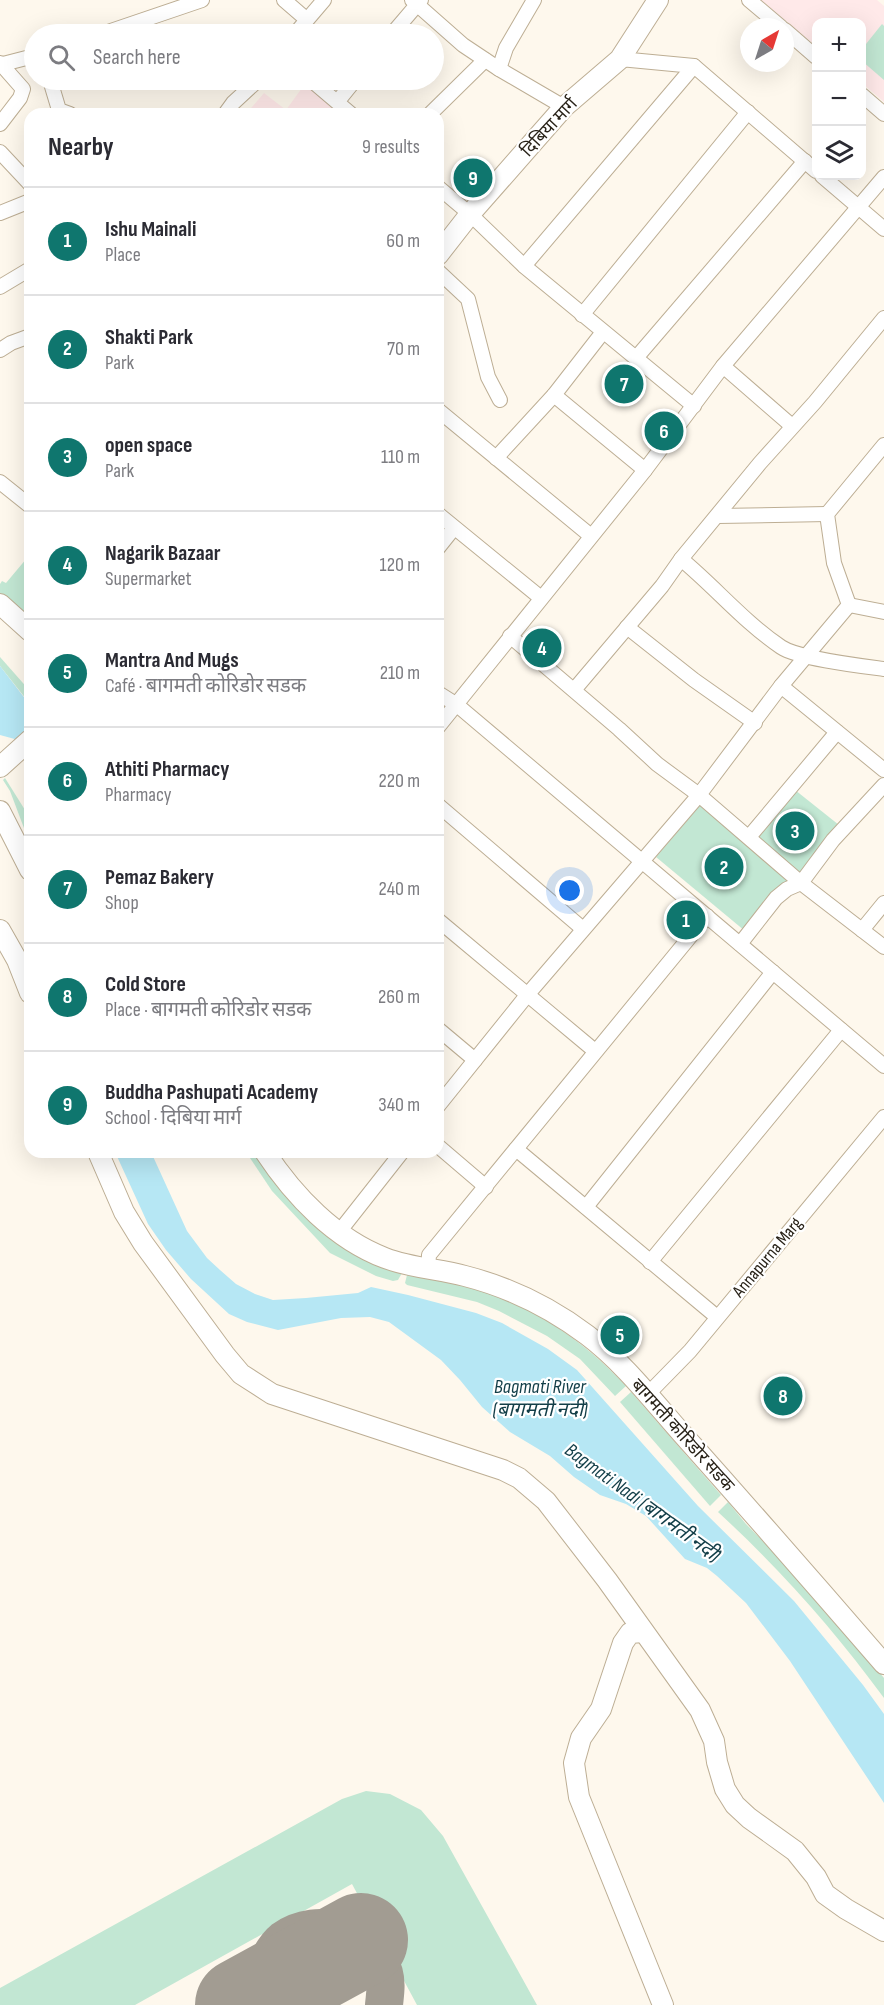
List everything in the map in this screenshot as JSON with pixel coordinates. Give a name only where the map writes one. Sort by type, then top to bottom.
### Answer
[{"type":"main road","name":"दिबिया मार्ग","points":[[444,247],[470,214],[564,107],[620,59],[658,0]]},
{"type":"main road","points":[[0,604],[24,626]]},
{"type":"main road","points":[[0,767],[24,745]]},
{"type":"main road","points":[[0,811],[24,858]]},
{"type":"main road","points":[[0,930],[24,978]]},
{"type":"main road","points":[[101,1158],[124,1212],[143,1243],[241,1374],[272,1394],[503,1470],[519,1478],[546,1502],[568,1528],[700,1710],[714,1741],[717,1762],[725,1788],[735,1805],[795,1851],[816,1877],[825,1894],[884,1931]]},
{"type":"main road","name":"बागमती कोरिडोर सडक","points":[[269,1158],[309,1208],[360,1246],[385,1258],[502,1287],[557,1316],[596,1343],[647,1395],[884,1664]]},
{"type":"main road","points":[[643,1632],[630,1633],[622,1643],[601,1709],[581,1738],[574,1763],[579,1797],[663,2005]]},
{"type":"street","points":[[131,24],[202,0]]},
{"type":"street","points":[[284,0],[306,19]]},
{"type":"street","points":[[302,24],[324,0]]},
{"type":"street","points":[[499,69],[506,48],[534,0]]},
{"type":"street","points":[[749,0],[770,18]]},
{"type":"street","points":[[400,24],[417,2],[441,24]]},
{"type":"street","points":[[444,27],[463,45],[485,60],[564,107]]},
{"type":"street","points":[[794,38],[812,54]]},
{"type":"street","points":[[0,124],[20,98],[23,89],[10,76],[2,63],[24,58]]},
{"type":"street","points":[[620,59],[694,66],[812,167]]},
{"type":"street","points":[[436,108],[485,60]]},
{"type":"street","points":[[524,266],[694,66]]},
{"type":"street","points":[[53,90],[58,108]]},
{"type":"street","points":[[229,108],[247,90]]},
{"type":"street","points":[[324,90],[344,108]]},
{"type":"street","points":[[338,101],[347,90]]},
{"type":"street","points":[[866,99],[884,114]]},
{"type":"street","points":[[582,315],[748,112]]},
{"type":"street","points":[[0,152],[24,178]]},
{"type":"street","points":[[636,358],[805,161]]},
{"type":"street","points":[[444,720],[645,470],[723,366],[884,177]]},
{"type":"street","points":[[827,180],[884,229]]},
{"type":"street","points":[[444,192],[524,266],[694,406]]},
{"type":"street","points":[[0,213],[24,203]]},
{"type":"street","points":[[0,287],[24,272]]},
{"type":"street","points":[[444,277],[468,299],[488,377],[500,400]]},
{"type":"street","points":[[574,690],[884,318]]},
{"type":"street","points":[[495,458],[554,395],[603,332]]},
{"type":"street","points":[[0,350],[24,338]]},
{"type":"street","points":[[723,366],[792,426]]},
{"type":"street","points":[[554,395],[645,470]]},
{"type":"street","points":[[444,415],[591,536]]},
{"type":"street","points":[[849,605],[834,563],[827,514],[884,445]]},
{"type":"street","points":[[0,482],[24,499]]},
{"type":"street","points":[[718,516],[827,514]]},
{"type":"street","points":[[444,519],[541,598]]},
{"type":"street","points":[[444,540],[454,528]]},
{"type":"street","points":[[681,559],[707,580],[719,595],[783,648],[806,655],[884,669]]},
{"type":"street","points":[[849,605],[884,612]]},
{"type":"street","points":[[444,1099],[528,994],[699,795],[781,686],[849,605]]},
{"type":"street","points":[[627,627],[694,680],[754,723]]},
{"type":"street","points":[[510,636],[657,764],[699,795],[801,883],[884,947]]},
{"type":"street","points":[[781,686],[884,770]]},
{"type":"street","points":[[444,697],[457,705],[884,1066]]},
{"type":"street","points":[[749,837],[837,732]]},
{"type":"street","points":[[740,944],[776,897],[801,883],[833,840],[884,785]]},
{"type":"street","points":[[444,810],[583,929]]},
{"type":"street","points":[[862,930],[884,903]]},
{"type":"street","points":[[428,1268],[429,1255],[707,916]]},
{"type":"street","points":[[444,925],[595,1051]]},
{"type":"street","points":[[586,1207],[773,972]]},
{"type":"street","points":[[650,1262],[841,1030]]},
{"type":"street","points":[[444,1034],[475,1060]]},
{"type":"street","name":"Annapurna Marg","points":[[647,1395],[690,1351],[884,1117]]},
{"type":"street","points":[[516,1149],[717,1317]]},
{"type":"street","points":[[444,1151],[486,1187]]},
{"type":"street","points":[[339,1232],[397,1158]]},
{"type":"shaded area","points":[[761,0],[877,0],[884,6],[884,102],[866,86],[866,18],[812,18],[812,43],[794,28],[794,18],[783,18]]},
{"type":"shaded area","points":[[300,90],[318,90],[338,108],[287,108]]},
{"type":"shaded area","points":[[264,93],[283,108],[251,108]]},
{"type":"shaded area","points":[[472,155],[496,174],[474,200],[450,182]]},
{"type":"green space","points":[[882,24],[884,26],[884,80],[866,64],[866,44]]},
{"type":"green space","points":[[24,562],[24,617],[0,593],[0,584],[2,581],[6,583]]},
{"type":"green space","points":[[0,657],[24,684],[24,696],[0,666]]},
{"type":"green space","points":[[5,778],[24,808],[24,828],[10,791],[3,780]]},
{"type":"green space","points":[[790,786],[839,825],[800,880],[749,837]]},
{"type":"green space","points":[[702,803],[791,877],[745,931],[656,857]]},
{"type":"green space","points":[[250,1158],[264,1158],[402,1273],[398,1280],[393,1281],[376,1276],[330,1253],[272,1191]]},
{"type":"green space","points":[[407,1275],[467,1287],[518,1305],[576,1340],[626,1386],[615,1396],[580,1359],[547,1336],[477,1302],[407,1285],[405,1283]]},
{"type":"green space","points":[[631,1392],[721,1495],[710,1506],[620,1402]]},
{"type":"green space","points":[[728,1502],[746,1524],[801,1580],[884,1678],[884,1698],[806,1601],[718,1512]]},
{"type":"green space","points":[[366,1791],[390,1794],[421,1810],[443,1836],[537,2005],[417,2005],[352,1884],[135,2005],[0,2005],[0,1988],[342,1799]]},
{"type":"water","points":[[0,666],[24,697],[24,744],[22,741],[0,735]]},
{"type":"water","name":"Bagmati River (बागमती नदी)","points":[[118,1158],[154,1158],[187,1231],[207,1258],[236,1284],[255,1294],[273,1300],[358,1293],[371,1287],[408,1295],[476,1313],[502,1323],[548,1349],[577,1370],[698,1506],[794,1601],[884,1714],[884,1803],[790,1661],[746,1603],[707,1568],[685,1559],[646,1516],[626,1504],[600,1495],[550,1456],[510,1432],[482,1407],[441,1360],[389,1322],[370,1317],[341,1318],[278,1330],[247,1322],[229,1314],[191,1279],[166,1250],[148,1224]]},
{"type":"taxiway","points":[[233,2005],[252,1984],[283,1940],[297,1933],[327,1928],[342,1931],[356,1938],[378,1958],[385,1977],[384,2005]]},
{"type":"runway","points":[[242,2005],[361,1940]]},
{"type":"place","name":"Buddha Pashupati Academy","points":[[473,178]]},
{"type":"place","name":"Pemaz Bakery","points":[[624,384]]},
{"type":"place","name":"Athiti Pharmacy","points":[[664,431]]},
{"type":"place","name":"Nagarik Bazaar","points":[[542,648]]},
{"type":"place","name":"open space","points":[[795,831]]},
{"type":"place","name":"Shakti Park","points":[[724,867]]},
{"type":"place","name":"Ishu Mainali","points":[[686,920]]},
{"type":"place","name":"Mantra And Mugs","points":[[620,1335]]},
{"type":"place","name":"Cold Store","points":[[783,1396]]},
{"type":"water label","name":"Bagmati Nadi (बागमती नदी)","points":[[643,1502]]}]
